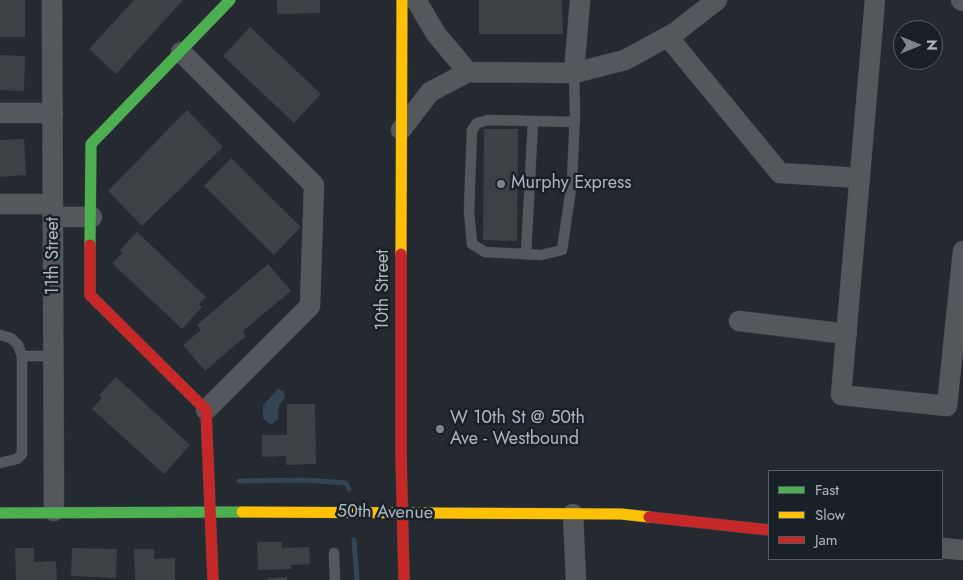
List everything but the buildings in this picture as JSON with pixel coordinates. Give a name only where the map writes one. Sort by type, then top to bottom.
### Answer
[{"type":"street","name":"11th Street","points":[[52,0],[54,511]]},
{"type":"street","points":[[213,580],[206,410],[90,295],[91,144],[230,0]]},
{"type":"street","name":"10th Street","points":[[402,0],[402,514],[404,580]]},
{"type":"street","points":[[416,0],[436,34],[468,72]]},
{"type":"street","points":[[574,73],[580,0]]},
{"type":"street","points":[[401,130],[430,92],[468,72],[574,73],[625,60],[668,37],[717,0]]},
{"type":"street","points":[[875,0],[841,395],[947,406],[963,251]]},
{"type":"street","points":[[668,37],[780,173],[860,178]]},
{"type":"street","points":[[181,52],[314,185],[310,306],[206,410]]},
{"type":"street","points":[[0,112],[53,113]]},
{"type":"street","points":[[0,204],[92,217]]},
{"type":"street","points":[[739,321],[847,334]]},
{"type":"street","name":"50th Avenue","points":[[0,513],[54,511],[621,514],[768,530]]},
{"type":"street","points":[[573,514],[576,580]]},
{"type":"street","points":[[943,548],[963,550]]},
{"type":"lane","points":[[574,73],[575,122],[572,182],[562,250],[541,254],[485,252],[472,244],[469,211],[472,130],[477,123],[488,120],[575,122]]},
{"type":"lane","points":[[526,254],[533,121]]},
{"type":"lane","points":[[0,335],[11,338],[18,345],[22,356],[22,454],[17,459],[0,463]]},
{"type":"lane","points":[[22,356],[54,356]]},
{"type":"lane","points":[[334,554],[335,580]]},
{"type":"water","points":[[278,389],[284,391],[285,398],[279,405],[278,419],[272,424],[263,418],[263,405]]},
{"type":"waterway","points":[[239,481],[306,480],[346,483],[349,489]]},
{"type":"waterway","points":[[354,540],[357,580]]},
{"type":"traffic: fast","points":[[90,245],[91,144],[230,0]]},
{"type":"traffic: fast","points":[[0,513],[242,512]]},
{"type":"traffic: slow","points":[[401,254],[402,0]]},
{"type":"traffic: slow","points":[[242,512],[621,514],[649,517]]},
{"type":"traffic: jam","points":[[90,245],[90,295],[206,410],[213,580]]},
{"type":"traffic: jam","points":[[401,254],[401,453],[404,580]]},
{"type":"traffic: jam","points":[[649,517],[768,530]]},
{"type":"place","name":"Murphy Express","points":[[501,184]]},
{"type":"place","name":"W 10th St @ 50th Ave - Westbound","points":[[440,429]]}]
